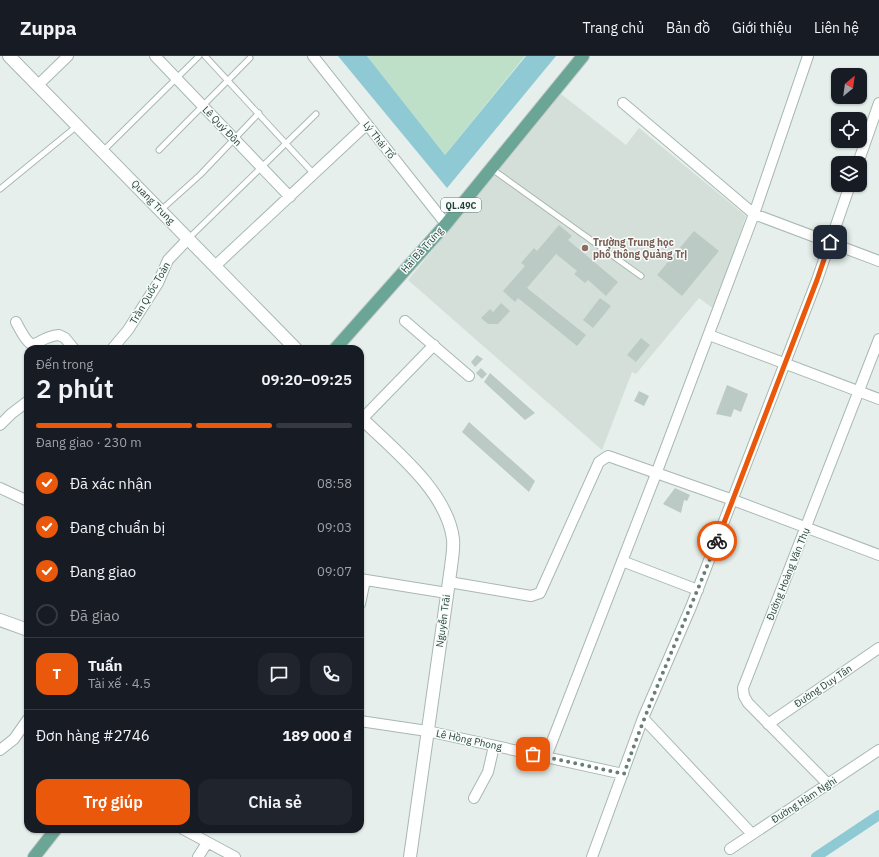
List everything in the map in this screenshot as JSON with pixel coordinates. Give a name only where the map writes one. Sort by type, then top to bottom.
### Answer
[{"type":"main road","name":"Hai Bà Trưng","points":[[339,345],[446,224],[583,56]]},
{"type":"main road","points":[[34,857],[53,833]]},
{"type":"street","name":"Quang Trung","points":[[9,56],[292,345]]},
{"type":"street","points":[[38,86],[68,56]]},
{"type":"street","name":"Lê Quý Đôn","points":[[155,56],[290,197]]},
{"type":"street","name":"Lý Thái Tổ","points":[[313,56],[446,224]]},
{"type":"street","points":[[546,757],[709,335],[754,214],[808,56]]},
{"type":"street","points":[[623,103],[754,214],[879,261]]},
{"type":"street","points":[[860,156],[879,103]]},
{"type":"street","points":[[216,266],[367,124]]},
{"type":"street","points":[[592,857],[624,774],[643,718],[698,590],[785,364],[817,280],[848,192]]},
{"type":"street","name":"Trần Quốc Toản","points":[[115,345],[128,330],[158,283],[168,260],[188,239]]},
{"type":"street","points":[[405,321],[470,376]]},
{"type":"street","points":[[16,322],[24,338],[31,344],[38,344],[59,335],[65,338],[71,345]]},
{"type":"street","points":[[709,335],[879,399]]},
{"type":"street","name":"Đường Hoàng Văn Thụ","points":[[828,784],[748,703],[744,696],[743,688],[879,339]]},
{"type":"street","points":[[364,420],[434,345]]},
{"type":"street","points":[[0,425],[24,404]]},
{"type":"street","name":"Nguyễn Trãi","points":[[364,424],[411,467],[433,492],[449,522],[453,540],[448,588],[410,857]]},
{"type":"street","points":[[364,580],[531,596],[536,595],[543,589],[602,459],[612,456],[656,474],[732,500],[879,555]]},
{"type":"street","points":[[0,488],[24,499]]},
{"type":"street","points":[[622,561],[698,590]]},
{"type":"street","points":[[0,620],[24,629]]},
{"type":"street","name":"Đường Duy Tân","points":[[768,724],[879,648]]},
{"type":"street","points":[[643,718],[752,834]]},
{"type":"street","name":"Lê Hồng Phong","points":[[364,722],[427,731],[624,774]]},
{"type":"street","points":[[0,750],[14,738],[24,724]]},
{"type":"street","points":[[474,798],[488,772],[494,746]]},
{"type":"street","name":"Đường Hàm Nghi","points":[[730,849],[879,750]]},
{"type":"street","points":[[190,833],[235,857]]},
{"type":"street","points":[[198,857],[207,843]]},
{"type":"lane","points":[[103,152],[199,56]]},
{"type":"lane","points":[[205,56],[314,174]]},
{"type":"lane","points":[[159,150],[250,58]]},
{"type":"lane","points":[[161,210],[200,175],[258,113]]},
{"type":"lane","points":[[188,239],[285,142],[316,114]]},
{"type":"lane","points":[[0,189],[78,126]]},
{"type":"lane","points":[[492,168],[641,276]]},
{"type":"shaded area","name":"Trường Trung học phổ thông Quảng Trị","points":[[561,94],[626,145],[639,128],[746,216],[714,309],[699,298],[636,374],[632,372],[602,450],[408,280]]},
{"type":"green space","points":[[367,56],[525,56],[445,155]]},
{"type":"water","points":[[338,56],[367,56],[445,155],[526,56],[556,56],[447,188]]},
{"type":"building","points":[[559,225],[572,236],[568,240],[618,282],[606,296],[588,280],[585,283],[574,274],[577,271],[556,254],[527,288],[586,335],[577,346],[518,298],[515,302],[503,291],[525,266],[521,263],[534,248],[537,251]]},
{"type":"building","points":[[694,231],[719,251],[682,296],[657,275]]},
{"type":"building","points":[[600,298],[611,306],[593,328],[583,320]]},
{"type":"building","points":[[501,303],[510,311],[498,324],[488,324],[481,318],[490,309],[493,312]]},
{"type":"building","points":[[641,338],[650,345],[636,362],[627,355]]},
{"type":"building","points":[[477,355],[483,359],[475,367],[471,362]]},
{"type":"building","points":[[481,368],[487,374],[482,379],[476,373]]},
{"type":"building","points":[[490,373],[535,413],[525,420],[484,382]]},
{"type":"building","points":[[727,385],[748,394],[741,412],[734,409],[731,417],[716,414]]},
{"type":"building","points":[[639,391],[649,396],[644,406],[634,401]]},
{"type":"building","points":[[469,422],[535,481],[529,492],[462,432]]},
{"type":"building","points":[[675,488],[690,495],[687,501],[684,500],[681,513],[663,504]]},
{"type":"waterway","points":[[816,857],[879,815]]},
{"type":"way so far","points":[[533,754],[624,774],[643,718],[691,607],[717,541]]},
{"type":"place","name":"Trường Trung học phổ thông Quảng Trị","points":[[585,248]]},
{"type":"route","points":[[717,541],[817,280],[830,242]]}]
